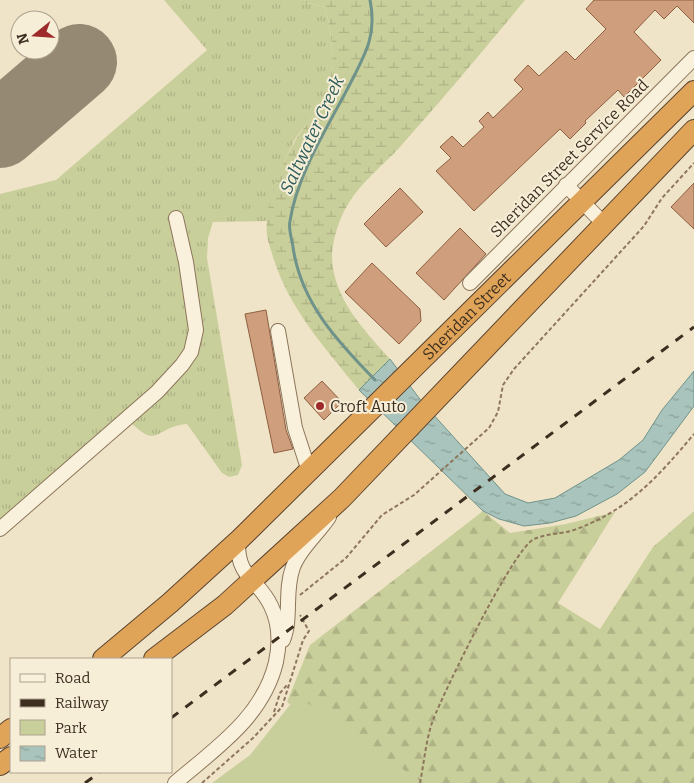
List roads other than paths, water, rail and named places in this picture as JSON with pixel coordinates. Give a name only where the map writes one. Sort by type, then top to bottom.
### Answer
[{"type":"highway","name":"Sheridan Street","points":[[104,658],[170,603],[238,541],[501,284],[581,200],[694,91]]},
{"type":"highway","points":[[155,658],[225,605],[342,498],[694,130]]},
{"type":"highway","points":[[0,738],[10,730]]},
{"type":"street","name":"Sheridan Street Service Road","points":[[470,283],[694,58]]},
{"type":"street","points":[[566,185],[604,224]]},
{"type":"street","points":[[0,529],[157,392],[182,365],[191,352],[196,330],[186,262],[176,218]]},
{"type":"street","points":[[278,331],[295,428],[309,471]]},
{"type":"street","points":[[278,652],[286,632],[288,593],[292,568],[297,559],[318,535],[342,498]]},
{"type":"street","points":[[175,783],[249,718],[266,692],[273,674],[279,637],[272,607],[251,581],[239,560],[238,541]]},
{"type":"water","points":[[390,359],[422,402],[505,494],[528,503],[555,498],[619,460],[643,440],[662,410],[694,371],[694,406],[645,472],[617,494],[576,516],[550,523],[524,526],[499,519],[483,511],[359,390]]},
{"type":"waterway","name":"Saltwater Creek","points":[[370,0],[372,23],[369,43],[299,186],[289,227],[297,267],[312,303],[334,336],[375,380]]},
{"type":"railway","points":[[172,717],[694,327]]},
{"type":"railway","points":[[85,783],[99,773]]},
{"type":"place","name":"Croft Auto","points":[[320,406]]}]
